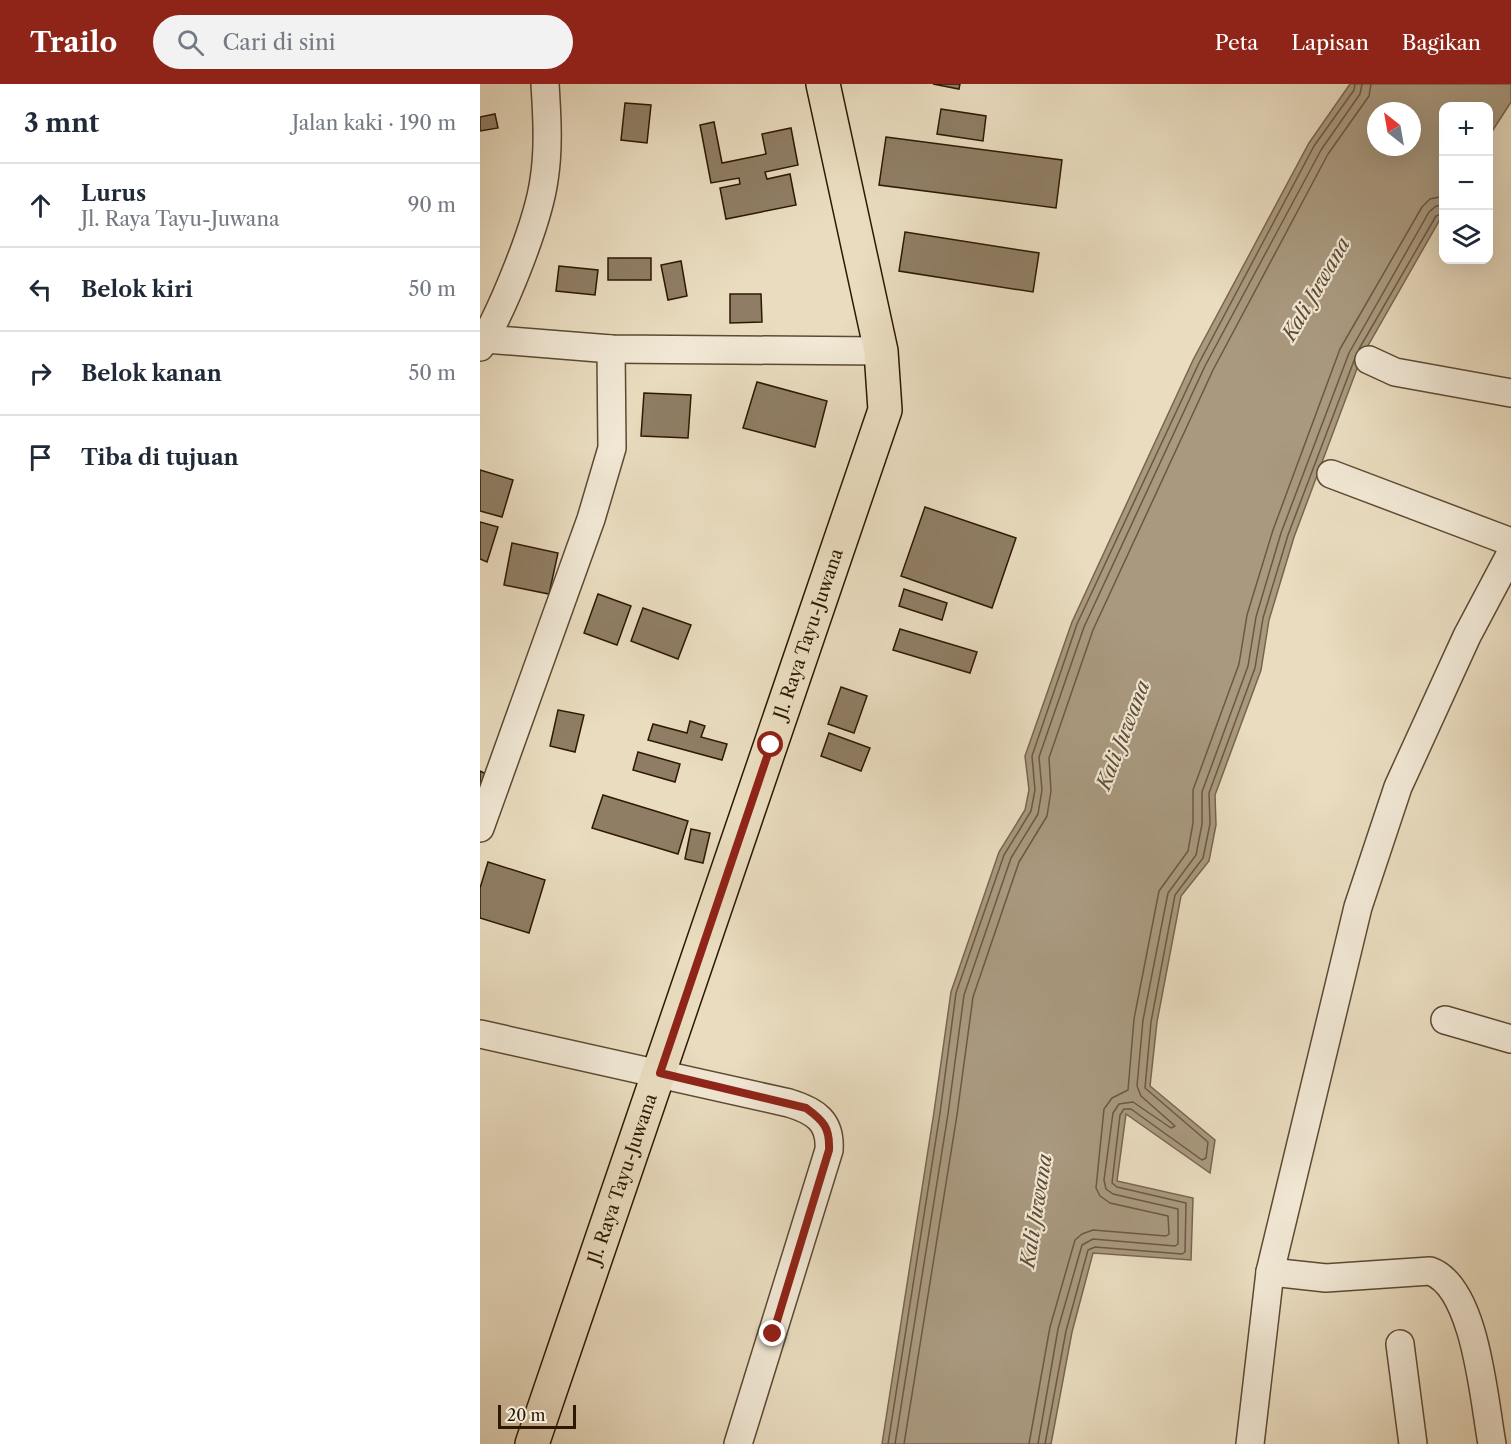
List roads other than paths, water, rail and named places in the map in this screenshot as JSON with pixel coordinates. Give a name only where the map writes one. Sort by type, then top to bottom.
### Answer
[{"type":"main road","name":"Jl. Raya Tayu-Juwana","points":[[532,1444],[885,410],[881,351],[823,84]]},
{"type":"street","points":[[546,84],[548,133],[544,181],[536,215],[514,274],[483,343],[611,349],[881,351]]},
{"type":"street","points":[[480,828],[591,519],[612,448],[611,349]]},
{"type":"street","points":[[1368,360],[1395,372],[1511,393]]},
{"type":"street","points":[[1331,474],[1511,542]]},
{"type":"street","points":[[1250,1444],[1270,1272],[1358,907],[1398,786],[1467,636],[1511,553]]},
{"type":"street","points":[[1445,1020],[1511,1039]]},
{"type":"street","points":[[480,1034],[660,1073],[806,1108],[819,1117],[830,1134],[829,1150],[738,1444]]},
{"type":"street","points":[[1270,1272],[1326,1278],[1430,1271],[1439,1274],[1460,1299],[1470,1322],[1492,1444]]},
{"type":"street","points":[[1400,1344],[1413,1444]]},
{"type":"water","name":"Kali Juwana","points":[[1350,84],[1511,84],[1511,102],[1493,130],[1493,102],[1439,102],[1439,221],[1361,358],[1294,537],[1269,620],[1261,670],[1215,795],[1216,825],[1209,861],[1181,896],[1157,1022],[1150,1086],[1215,1140],[1210,1173],[1126,1114],[1117,1181],[1193,1198],[1191,1260],[1093,1253],[1072,1332],[1051,1444],[882,1444],[951,992],[999,852],[1025,810],[1029,790],[1025,756],[1072,622],[1193,360],[1309,143]]}]
